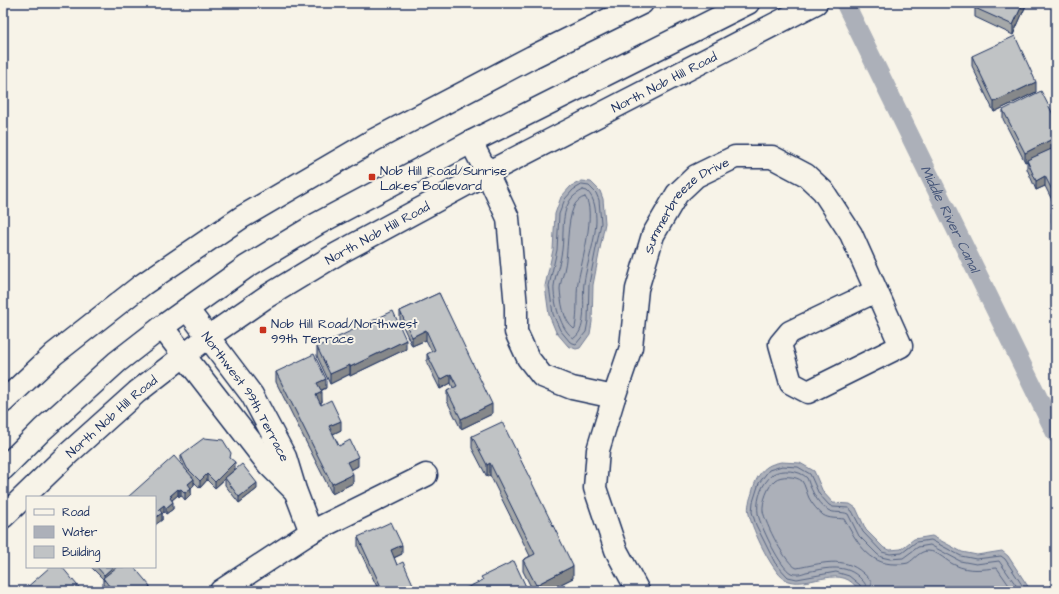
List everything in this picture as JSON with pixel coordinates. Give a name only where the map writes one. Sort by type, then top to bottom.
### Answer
[{"type":"street","points":[[3,402],[54,354],[142,285],[242,217],[374,140],[532,57],[642,3]]},
{"type":"street","points":[[3,469],[42,430],[117,362],[162,327],[246,267],[317,224],[471,142],[748,3]]},
{"type":"street","name":"North Nob Hill Road","points":[[3,516],[137,392],[208,337],[266,297],[337,254],[487,173],[811,6]]},
{"type":"street","points":[[471,142],[508,218],[516,308],[516,332],[528,358],[542,376],[572,388],[614,397]]},
{"type":"street","name":"Summerbreeze Drive","points":[[638,591],[616,550],[595,488],[598,450],[631,347],[637,289],[653,235],[677,194],[696,176],[735,157],[772,157],[806,175],[823,191],[851,234],[901,346],[808,392],[791,383],[780,344],[790,332],[876,291]]},
{"type":"street","name":"Northwest 99th Terrace","points":[[187,309],[252,395],[285,457],[295,490],[312,532]]},
{"type":"street","name":"Northwest 99th Terrace","points":[[162,327],[269,465],[295,490]]},
{"type":"street","points":[[221,591],[312,532],[426,475]]},
{"type":"water","points":[[582,181],[591,182],[600,191],[603,199],[605,223],[593,285],[592,322],[590,334],[580,348],[576,349],[568,346],[556,332],[549,315],[545,286],[553,250],[555,214],[561,197],[571,186]]},
{"type":"water","points":[[781,462],[800,463],[814,471],[823,492],[833,503],[850,504],[856,508],[866,530],[884,548],[890,550],[901,549],[914,539],[932,536],[962,552],[977,555],[1002,551],[1008,556],[1031,591],[859,591],[852,583],[844,578],[835,577],[797,582],[788,581],[782,578],[764,552],[754,530],[748,511],[754,486],[759,475],[769,466]]},
{"type":"building","points":[[977,3],[1023,3],[1013,25],[975,8]]},
{"type":"building","points":[[1015,36],[1036,82],[994,102],[972,56]]},
{"type":"building","points":[[1041,91],[1056,120],[1056,137],[1025,153],[1003,110]]},
{"type":"building","points":[[1056,147],[1056,188],[1052,190],[1045,176],[1036,181],[1027,160]]},
{"type":"building","points":[[1056,211],[1056,221],[1052,213]]},
{"type":"building","points":[[439,293],[492,404],[461,419],[447,391],[457,386],[451,374],[440,380],[427,354],[435,350],[426,330],[412,337],[400,311]]},
{"type":"building","points":[[393,311],[406,340],[350,367],[350,365],[330,374],[317,347]]},
{"type":"building","points":[[314,354],[326,379],[317,383],[322,392],[316,395],[321,405],[331,400],[341,421],[329,426],[339,446],[350,440],[358,457],[347,462],[353,474],[332,484],[276,372]]},
{"type":"building","points":[[502,422],[573,566],[536,585],[523,560],[535,554],[490,463],[487,465],[472,436]]},
{"type":"building","points":[[204,438],[223,440],[231,453],[230,458],[235,462],[215,482],[207,474],[200,481],[187,468],[181,455]]},
{"type":"building","points":[[174,456],[194,479],[188,484],[191,488],[185,493],[181,489],[178,489],[170,496],[172,496],[170,498],[173,502],[166,508],[164,505],[159,509],[162,513],[156,517],[156,496],[129,496]]},
{"type":"building","points":[[242,464],[257,483],[239,497],[225,478]]},
{"type":"building","points":[[391,522],[402,545],[391,550],[397,565],[403,562],[416,591],[383,591],[358,537]]},
{"type":"building","points":[[514,561],[528,591],[460,591],[483,580],[481,577]]},
{"type":"building","points":[[49,568],[63,568],[82,591],[27,591],[25,589]]},
{"type":"building","points":[[98,568],[112,568],[104,575]]},
{"type":"building","points":[[116,568],[135,568],[150,586],[146,591],[113,591],[103,578]]},
{"type":"waterway","name":"Middle River Canal","points":[[845,3],[1056,434]]},
{"type":"place","name":"Nob Hill Road/Sunrise Lakes Boulevard","points":[[372,177]]},
{"type":"place","name":"Nob Hill Road/Northwest 99th Terrace","points":[[263,330]]}]
